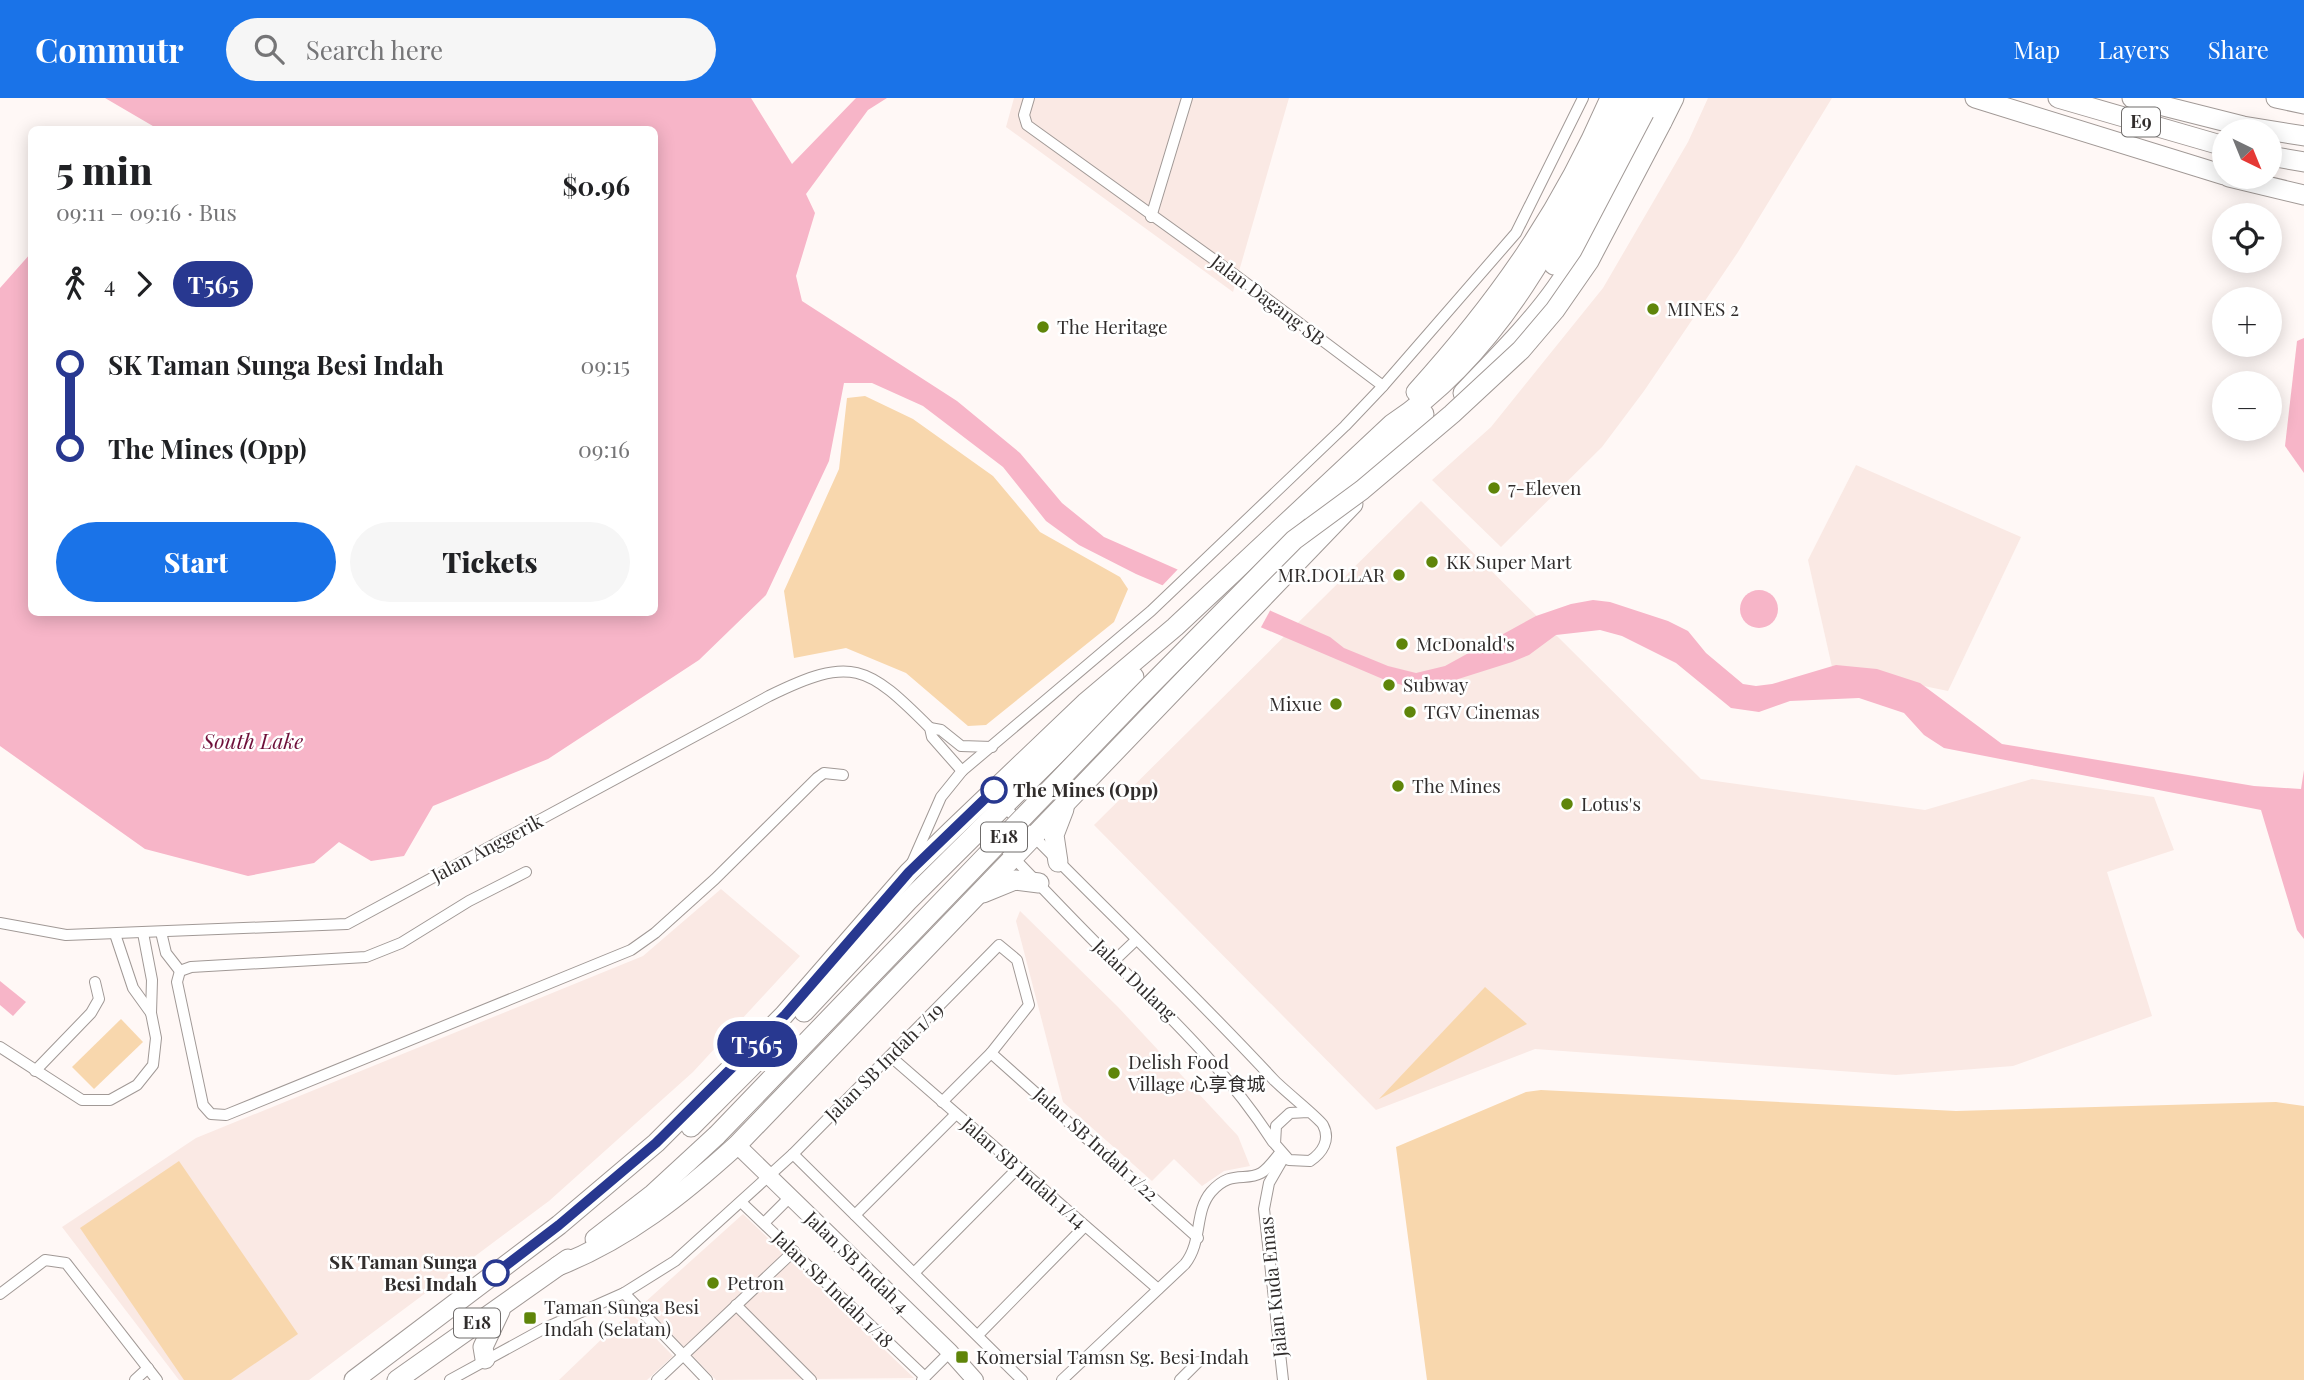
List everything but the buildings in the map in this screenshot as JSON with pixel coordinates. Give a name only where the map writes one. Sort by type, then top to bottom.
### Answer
[{"type":"highway","points":[[1392,424],[1476,324],[1531,250],[1610,98]]},
{"type":"highway","points":[[1392,424],[1426,400],[1482,341],[1515,299],[1553,241],[1625,98]]},
{"type":"highway","points":[[1294,540],[1318,513],[1477,362],[1531,298],[1571,237],[1640,98]]},
{"type":"highway","points":[[558,1266],[625,1234],[678,1197],[737,1145],[857,1023],[976,894],[1274,583],[1499,356],[1542,307],[1590,236],[1658,98]]},
{"type":"highway","points":[[1294,540],[1324,521],[1452,414],[1540,329],[1598,247],[1674,98]]},
{"type":"highway","points":[[1975,98],[2212,171]]},
{"type":"highway","points":[[2014,98],[2043,111],[2053,120]]},
{"type":"highway","name":"E9","points":[[2058,98],[2212,143]]},
{"type":"highway","points":[[2132,98],[2242,126],[2304,136]]},
{"type":"highway","points":[[2276,98],[2304,104]]},
{"type":"highway","points":[[2282,158],[2304,162]]},
{"type":"highway","points":[[2280,189],[2304,195]]},
{"type":"highway","name":"E18","points":[[354,1380],[559,1225],[656,1143],[756,1044],[909,872],[1085,704],[1175,627],[1392,424]]},
{"type":"highway","name":"E18","points":[[397,1380],[558,1266],[653,1194],[717,1135],[1127,709],[1294,540]]},
{"type":"highway","points":[[559,1225],[595,1205],[665,1151],[729,1092],[953,855],[1162,648],[1175,627]]},
{"type":"highway","points":[[1047,763],[1037,780],[1037,787],[1045,797],[1056,802],[1076,791]]},
{"type":"highway","points":[[1058,862],[1054,845],[1056,827],[1060,813],[1076,791]]},
{"type":"highway","points":[[953,855],[970,853],[980,857],[987,869],[976,894]]},
{"type":"highway","points":[[976,894],[1005,882],[1029,880],[1038,883]]},
{"type":"highway","points":[[485,1359],[483,1347],[504,1304]]},
{"type":"street","name":"Jalan Dagang SB","points":[[1028,98],[1024,115],[1027,125],[1234,274],[1383,386]]},
{"type":"street","points":[[1151,216],[1187,98]]},
{"type":"street","points":[[909,872],[941,797],[962,771],[1151,611],[1345,426],[1383,386],[1516,233],[1583,98]]},
{"type":"street","name":"Jalan Anggerik","points":[[0,923],[66,935],[347,924],[769,696],[821,672],[843,670],[884,684],[930,728],[932,737],[962,771]]},
{"type":"street","name":"Jalan Anggerik","points":[[930,728],[942,730],[961,746],[992,747]]},
{"type":"street","points":[[180,971],[177,982],[203,1105],[211,1114],[226,1115],[638,946],[715,879],[817,778],[824,773],[843,775]]},
{"type":"street","name":"Jalan Dulang","points":[[1004,806],[1135,941],[1308,1112]]},
{"type":"street","name":"Jalan Dulang","points":[[984,826],[1114,961],[1191,1036],[1247,1101],[1279,1151]]},
{"type":"street","points":[[180,971],[191,967],[366,957],[401,943],[469,901],[526,872]]},
{"type":"street","points":[[161,932],[166,953],[180,971]]},
{"type":"street","points":[[0,1047],[82,1100],[110,1100],[137,1085],[153,1065],[156,1038],[151,1013],[152,980],[143,933]]},
{"type":"street","points":[[115,934],[133,988],[151,1013]]},
{"type":"street","points":[[1114,961],[1135,941]]},
{"type":"street","name":"Jalan SB Indah 1/19","points":[[450,1380],[485,1359],[604,1300],[624,1293],[675,1261],[793,1154],[999,945],[1017,960],[1029,1004],[991,1053]]},
{"type":"street","points":[[35,1071],[92,1013],[99,999],[95,982]]},
{"type":"street","points":[[942,1102],[991,1053]]},
{"type":"street","name":"Jalan SB Indah 1/22","points":[[991,1053],[1198,1238]]},
{"type":"street","name":"Jalan SB Indah 1/14","points":[[890,1056],[1158,1290]]},
{"type":"street","points":[[1062,1380],[1185,1264],[1198,1238],[1203,1204],[1211,1192],[1236,1175],[1264,1172],[1279,1151],[1276,1126],[1282,1118],[1299,1111],[1308,1112],[1320,1121],[1325,1130],[1323,1149],[1317,1156],[1301,1163],[1279,1151]]},
{"type":"street","points":[[855,1215],[956,1114]]},
{"type":"street","name":"Jalan SB Indah 4","points":[[737,1145],[950,1352],[967,1377]]},
{"type":"street","name":"Jalan Kuda Emas","points":[[1279,1151],[1264,1209],[1283,1380]]},
{"type":"street","points":[[793,1154],[1022,1380]]},
{"type":"street","points":[[914,1273],[1018,1168]]},
{"type":"street","points":[[764,1223],[790,1198]]},
{"type":"street","name":"Jalan SB Indah 1/18","points":[[741,1202],[923,1379]]},
{"type":"street","points":[[978,1335],[1085,1226]]},
{"type":"street","points":[[657,1380],[794,1251]]},
{"type":"street","points":[[0,1294],[45,1259],[66,1263],[157,1380]]},
{"type":"street","points":[[624,1293],[706,1380]]},
{"type":"street","points":[[736,1305],[811,1380]]},
{"type":"street","points":[[923,1379],[950,1352]]},
{"type":"street","points":[[1180,1380],[1198,1362]]},
{"type":"street","points":[[135,1380],[148,1368]]},
{"type":"shaded area","points":[[1014,98],[1289,98],[1233,292],[1006,127]]},
{"type":"shaded area","name":"MINES 2","points":[[1708,98],[1832,98],[1738,252],[1644,391],[1602,447],[1501,547],[1432,480],[1491,427],[1603,288],[1688,142]]},
{"type":"shaded area","points":[[865,396],[913,419],[993,476],[1040,532],[1120,577],[1128,589],[1114,622],[986,725],[968,726],[906,673],[846,648],[794,658],[784,591],[839,469],[847,398]]},
{"type":"shaded area","points":[[1856,465],[2021,537],[1948,691],[1832,667],[1808,560]]},
{"type":"shaded area","points":[[1421,501],[1701,779],[1925,810],[2032,779],[2154,797],[2174,850],[2107,872],[2152,1016],[2013,1066],[1896,1075],[1535,1049],[1376,1110],[1094,825]]},
{"type":"shaded area","points":[[721,889],[800,956],[693,1072],[549,1201],[309,1380],[179,1380],[62,1227],[196,1138],[643,956]]},
{"type":"shaded area","points":[[1020,911],[1118,1007],[1238,1136],[1250,1166],[1224,1171],[1202,1186],[1174,1159],[1152,1181],[1063,1102],[1016,921]]},
{"type":"shaded area","points":[[1485,987],[1527,1024],[1379,1099]]},
{"type":"shaded area","points":[[121,1019],[143,1042],[94,1089],[72,1067]]},
{"type":"shaded area","points":[[1541,1090],[1956,1111],[2276,1102],[2304,1106],[2304,1380],[1427,1380],[1396,1147],[1526,1092]]},
{"type":"shaded area","points":[[179,1161],[298,1334],[231,1380],[184,1380],[80,1228]]},
{"type":"shaded area","points":[[743,1214],[914,1378],[716,1380],[643,1304]]},
{"type":"shaded area","points":[[630,1312],[673,1356],[647,1380],[559,1380]]},
{"type":"water","name":"South Lake","points":[[105,98],[751,98],[792,164],[856,98],[887,98],[868,110],[806,194],[815,213],[796,276],[802,301],[957,401],[1020,453],[1062,503],[1104,537],[1330,637],[1344,648],[1388,666],[1416,673],[1445,666],[1536,616],[1593,600],[1610,602],[1668,621],[1688,631],[1706,653],[1743,684],[1772,684],[1836,665],[1877,669],[1920,683],[2002,744],[2254,786],[2301,789],[2304,770],[2304,939],[2297,930],[2261,810],[1944,748],[1924,735],[1904,713],[1859,698],[1790,701],[1759,712],[1731,708],[1676,663],[1622,636],[1600,630],[1556,635],[1529,655],[1433,687],[1409,687],[1385,680],[1136,574],[1079,545],[1046,521],[1003,467],[923,406],[872,383],[844,383],[829,461],[766,595],[699,660],[548,759],[433,806],[404,856],[371,861],[339,842],[314,863],[248,876],[145,849],[0,746],[0,288],[28,256],[28,616],[658,616],[658,126],[153,126]]},
{"type":"water","points":[[2304,338],[2304,473],[2285,446],[2297,341]]},
{"type":"water","points":[[1759,590],[1772,596],[1778,609],[1772,622],[1759,628],[1746,622],[1740,609],[1746,596]]},
{"type":"water","points":[[0,981],[26,1002],[13,1016],[0,1005]]},
{"type":"pier","points":[[1180,567],[1272,607],[1260,629],[1160,588]]},
{"type":"bus line","name":"T565","points":[[496,1273],[559,1225],[656,1143],[719,1082],[785,1015],[909,872],[994,790]]},
{"type":"place","name":"MINES 2","points":[[1653,309]]},
{"type":"place","name":"The Heritage","points":[[1043,327]]},
{"type":"place","name":"7-Eleven","points":[[1494,488]]},
{"type":"place","name":"KK Super Mart","points":[[1432,562]]},
{"type":"place","name":"MR.DOLLAR","points":[[1399,575]]},
{"type":"place","name":"McDonald's","points":[[1402,644]]},
{"type":"place","name":"Subway","points":[[1389,685]]},
{"type":"place","name":"Mixue","points":[[1336,704]]},
{"type":"place","name":"TGV Cinemas","points":[[1410,712]]},
{"type":"place","name":"The Mines","points":[[1398,786]]},
{"type":"place","name":"The Mines (Opp)","points":[[994,790]]},
{"type":"place","name":"Lotus's","points":[[1567,804]]},
{"type":"place","name":"Delish Food Village 心享食城","points":[[1114,1073]]},
{"type":"place","name":"SK Taman Sunga Besi Indah","points":[[496,1273]]},
{"type":"place","name":"Petron","points":[[713,1283]]},
{"type":"place","name":"Taman Sunga Besi Indah (Selatan)","points":[[530,1318]]},
{"type":"place","name":"Komersial Tamsn Sg. Besi Indah","points":[[962,1357]]}]
